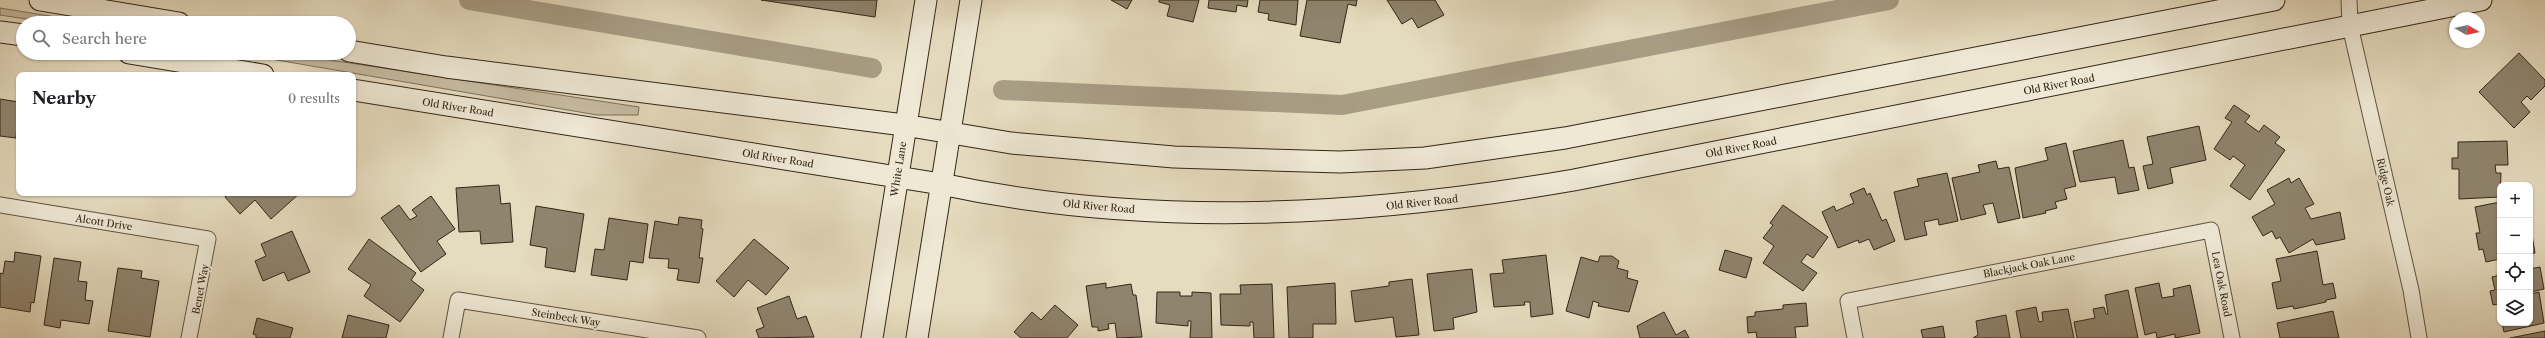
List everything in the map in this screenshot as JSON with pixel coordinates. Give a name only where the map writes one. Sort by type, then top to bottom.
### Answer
[{"type":"main road","points":[[40,0],[137,16]]},
{"type":"main road","name":"White Lane","points":[[872,338],[904,125],[926,0]]},
{"type":"main road","points":[[917,338],[971,0]]},
{"type":"main road","points":[[356,52],[454,68],[904,125],[1011,143],[1174,157],[1340,162],[1425,158],[1566,138],[2274,0]]},
{"type":"main road","name":"Old River Road","points":[[356,90],[941,184],[983,193],[1064,203],[1161,211],[1250,213],[1339,210],[1428,203],[1574,180],[2481,0]]},
{"type":"main road","points":[[0,32],[16,34]]},
{"type":"main road","points":[[172,60],[245,72]]},
{"type":"street","name":"Ridge Oak","points":[[2349,0],[2350,26],[2411,290],[2418,338]]},
{"type":"street","name":"Alcott Drive","points":[[0,205],[208,239]]},
{"type":"street","name":"Blackjack Oak Lane","points":[[1855,338],[1848,301],[2211,230]]},
{"type":"street","name":"Lea Oak Road","points":[[2211,230],[2232,338]]},
{"type":"street","name":"Benet Way","points":[[189,338],[208,239]]},
{"type":"street","name":"Steinbeck Way","points":[[451,338],[458,300],[698,338]]},
{"type":"shaded area","points":[[0,8],[50,16],[16,16],[16,17],[0,15]]},
{"type":"shaded area","points":[[277,60],[330,60],[639,107],[638,115],[597,115],[356,74],[356,72],[347,72]]},
{"type":"building","points":[[761,0],[877,0],[875,17]]},
{"type":"building","points":[[1111,0],[1132,0],[1127,9]]},
{"type":"building","points":[[1159,0],[1199,0],[1193,22],[1167,16],[1170,5],[1159,2]]},
{"type":"building","points":[[1209,0],[1248,0],[1247,7],[1237,5],[1236,12],[1208,8]]},
{"type":"building","points":[[1260,0],[1298,0],[1296,25],[1268,20],[1269,14],[1258,12]]},
{"type":"building","points":[[1307,0],[1357,0],[1356,6],[1348,4],[1340,43],[1300,36]]},
{"type":"building","points":[[1387,0],[1435,0],[1444,15],[1418,28],[1412,18],[1402,24]]},
{"type":"building","points":[[2519,53],[2545,80],[2545,86],[2531,100],[2527,96],[2521,102],[2530,112],[2514,128],[2479,92]]},
{"type":"building","points":[[0,99],[16,102],[16,138],[0,136]]},
{"type":"building","points":[[2234,105],[2250,116],[2245,122],[2259,132],[2264,125],[2280,137],[2275,143],[2285,150],[2250,200],[2230,186],[2245,165],[2233,156],[2230,160],[2214,149],[2232,122],[2225,118]]},
{"type":"building","points":[[2199,126],[2206,160],[2170,168],[2173,183],[2148,189],[2143,166],[2153,164],[2147,137]]},
{"type":"building","points":[[2123,140],[2129,168],[2134,167],[2139,190],[2118,194],[2115,177],[2080,182],[2073,151]]},
{"type":"building","points":[[2507,141],[2508,165],[2495,165],[2496,173],[2501,173],[2501,182],[2497,182],[2497,197],[2459,199],[2459,169],[2452,169],[2452,158],[2458,158],[2458,142]]},
{"type":"building","points":[[2066,143],[2076,186],[2064,189],[2067,199],[2055,202],[2057,208],[2045,211],[2046,213],[2023,218],[2015,168],[2048,160],[2045,148]]},
{"type":"building","points":[[1996,161],[1998,169],[2009,167],[2020,218],[1998,223],[1993,203],[1983,205],[1986,214],[1961,220],[1952,178],[1980,172],[1978,165]]},
{"type":"building","points":[[1947,173],[1958,221],[1939,225],[1938,219],[1924,222],[1927,235],[1905,240],[1894,192],[1919,186],[1917,179]]},
{"type":"building","points":[[2289,178],[2291,183],[2299,178],[2314,204],[2305,208],[2311,219],[2340,212],[2345,239],[2316,245],[2313,239],[2289,253],[2280,237],[2276,239],[2272,231],[2263,236],[2252,217],[2275,204],[2267,190]]},
{"type":"building","points":[[499,185],[501,204],[510,203],[513,242],[481,244],[480,231],[459,232],[456,188]]},
{"type":"building","points":[[1864,188],[1867,195],[1870,193],[1882,221],[1886,219],[1895,241],[1874,250],[1869,239],[1859,243],[1858,240],[1838,248],[1822,212],[1834,206],[1836,211],[1854,203],[1850,194]]},
{"type":"building","points":[[297,196],[271,219],[255,200],[240,214],[225,197]]},
{"type":"building","points":[[431,196],[455,229],[437,241],[446,254],[421,272],[381,218],[399,205],[410,220],[417,216],[412,210]]},
{"type":"building","points":[[2497,203],[2497,260],[2486,262],[2483,249],[2479,250],[2476,233],[2480,233],[2475,207]]},
{"type":"building","points":[[1783,205],[1828,237],[1813,258],[1807,254],[1801,262],[1817,273],[1803,291],[1763,263],[1774,246],[1763,238],[1773,225],[1770,223]]},
{"type":"building","points":[[536,206],[584,214],[575,272],[545,267],[547,248],[530,245]]},
{"type":"building","points":[[679,217],[702,220],[701,228],[703,229],[699,258],[703,258],[699,283],[677,280],[679,269],[668,268],[669,259],[649,258],[655,221],[678,225]]},
{"type":"building","points":[[609,218],[648,224],[643,263],[630,261],[627,280],[591,275],[595,249],[604,250]]},
{"type":"building","points":[[292,231],[310,272],[288,281],[284,272],[263,281],[255,261],[266,256],[261,244]]},
{"type":"building","points":[[369,239],[416,273],[411,280],[424,290],[400,322],[364,296],[371,285],[348,269]]},
{"type":"building","points":[[754,239],[789,268],[766,295],[748,280],[734,297],[716,281]]},
{"type":"building","points":[[2533,241],[2535,253],[2533,253]]},
{"type":"building","points":[[1725,250],[1752,258],[1746,278],[1719,270]]},
{"type":"building","points":[[2317,251],[2323,285],[2333,283],[2336,298],[2326,300],[2326,302],[2294,309],[2293,306],[2277,309],[2272,283],[2281,281],[2276,259]]},
{"type":"building","points":[[15,252],[41,256],[34,303],[31,302],[30,312],[0,307],[0,273],[3,274],[5,261],[14,262]]},
{"type":"building","points":[[1546,255],[1553,314],[1531,317],[1530,302],[1524,302],[1525,305],[1494,307],[1490,274],[1504,273],[1502,260]]},
{"type":"building","points":[[1600,256],[1612,256],[1619,261],[1617,268],[1628,271],[1627,278],[1638,281],[1629,312],[1598,306],[1599,303],[1593,301],[1589,318],[1566,311],[1581,257],[1598,262]]},
{"type":"building","points":[[54,258],[81,262],[78,281],[87,282],[85,300],[93,301],[89,324],[61,320],[60,328],[44,325]]},
{"type":"building","points":[[2540,267],[2544,289],[2533,292],[2533,268]]},
{"type":"building","points":[[118,268],[142,271],[141,278],[159,281],[150,337],[108,331]]},
{"type":"building","points":[[1472,269],[1477,312],[1453,318],[1454,329],[1434,331],[1427,274]]},
{"type":"building","points":[[2497,276],[2497,304],[2493,305],[2490,291],[2495,290],[2492,277]]},
{"type":"building","points":[[1412,279],[1419,335],[1396,337],[1393,317],[1355,322],[1351,291],[1389,286],[1389,282]]},
{"type":"building","points":[[1106,283],[1106,288],[1131,284],[1133,295],[1136,295],[1142,337],[1117,338],[1115,323],[1108,324],[1109,329],[1098,331],[1098,327],[1092,327],[1086,286]]},
{"type":"building","points":[[1335,283],[1336,324],[1313,324],[1313,338],[1289,338],[1287,287]]},
{"type":"building","points":[[2159,283],[2162,298],[2174,296],[2173,289],[2190,285],[2200,333],[2175,338],[2175,334],[2157,338],[2156,332],[2145,335],[2135,288]]},
{"type":"building","points":[[1272,284],[1274,338],[1254,338],[1253,322],[1250,322],[1250,326],[1221,325],[1220,294],[1241,294],[1240,285]]},
{"type":"building","points":[[2128,290],[2138,338],[2077,338],[2074,322],[2095,318],[2093,309],[2104,307],[2106,314],[2108,314],[2105,295]]},
{"type":"building","points":[[1157,292],[1180,292],[1180,296],[1192,296],[1192,292],[1211,293],[1212,338],[1190,338],[1191,321],[1188,321],[1188,326],[1156,323]]},
{"type":"building","points":[[2539,292],[2544,323],[2533,325],[2533,294]]},
{"type":"building","points":[[789,296],[797,319],[806,316],[814,337],[759,338],[756,330],[764,327],[757,308]]},
{"type":"building","points":[[1806,303],[1808,326],[1795,327],[1796,338],[1757,338],[1756,332],[1748,333],[1747,317],[1755,316],[1755,312],[1783,309],[1783,305]]},
{"type":"building","points":[[1055,305],[1078,325],[1067,338],[1021,338],[1014,332],[1032,312],[1041,320]]},
{"type":"building","points":[[2036,307],[2039,322],[2043,321],[2042,312],[2068,309],[2074,338],[2021,338],[2016,311]]},
{"type":"building","points":[[2333,311],[2339,338],[2280,338],[2277,323]]},
{"type":"building","points":[[1664,312],[1676,335],[1685,330],[1689,338],[1640,338],[1637,326]]},
{"type":"building","points":[[348,315],[389,325],[386,338],[342,338]]},
{"type":"building","points":[[2006,315],[2010,338],[1973,338],[1978,335],[1976,321]]},
{"type":"building","points":[[257,318],[293,328],[290,338],[256,338],[256,335],[253,334]]},
{"type":"building","points":[[1943,326],[1945,338],[1923,338],[1921,330]]},
{"type":"building","points":[[2503,326],[2531,326],[2504,332]]},
{"type":"building","points":[[2545,331],[2545,338],[2510,338]]},
{"type":"waterway","points":[[469,0],[872,68]]},
{"type":"waterway","points":[[1003,90],[1342,105],[1889,0]]}]
